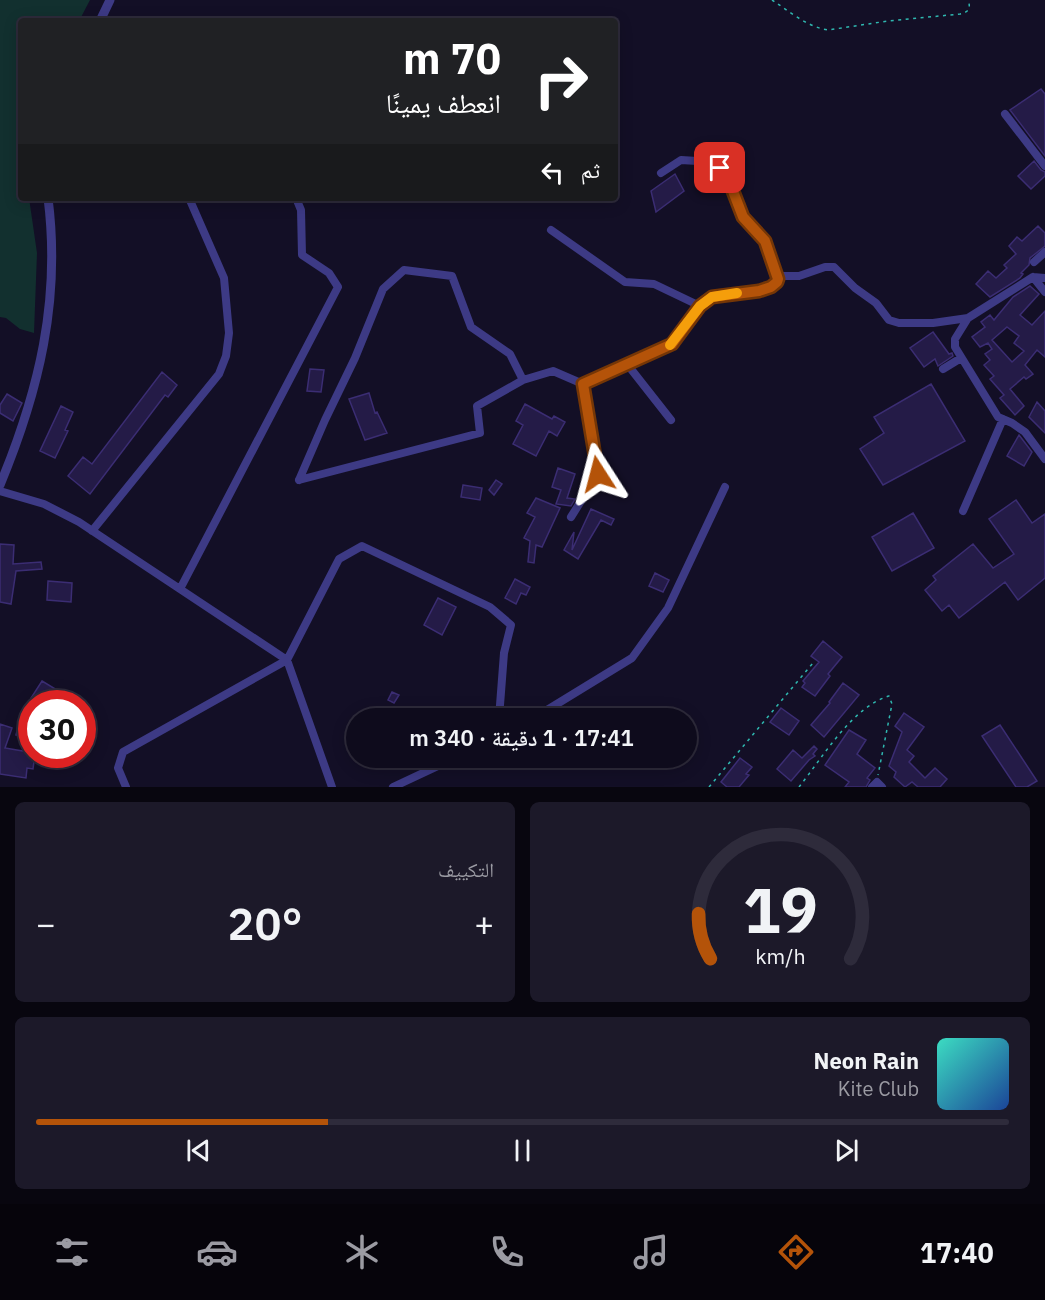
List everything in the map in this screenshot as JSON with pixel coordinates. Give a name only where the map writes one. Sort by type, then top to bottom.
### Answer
[{"type":"street","points":[[101,18],[110,0]]},
{"type":"street","points":[[1005,114],[1045,166]]},
{"type":"street","points":[[661,173],[681,160],[714,162],[731,186],[743,217],[765,241],[778,279]]},
{"type":"street","points":[[0,485],[20,437],[40,368],[49,311],[53,258],[48,201]]},
{"type":"street","points":[[92,531],[219,374],[226,356],[229,333],[224,278],[190,201]]},
{"type":"street","points":[[180,589],[338,287],[329,273],[302,255],[301,210],[297,201]]},
{"type":"street","points":[[550,230],[625,282],[654,284],[700,306]]},
{"type":"street","points":[[1035,262],[1045,252]]},
{"type":"street","points":[[523,380],[510,354],[471,327],[452,276],[404,270],[383,290],[356,358],[325,420],[300,480],[480,433],[477,406],[523,380],[552,371],[583,384],[672,344],[700,306],[712,297],[771,287],[777,282],[779,276],[798,276],[825,267],[834,267],[855,288],[876,303],[889,320],[899,323],[933,323],[968,318],[1033,278],[1045,278]]},
{"type":"street","points":[[1033,278],[1045,292]]},
{"type":"street","points":[[968,318],[956,339],[955,346],[961,358],[996,415],[1025,432],[1045,459]]},
{"type":"street","points":[[943,369],[961,358]]},
{"type":"street","points":[[627,364],[671,420]]},
{"type":"street","points":[[571,518],[598,474],[583,384]]},
{"type":"street","points":[[963,511],[1003,419]]},
{"type":"street","points":[[550,708],[632,658],[668,608],[725,486]]},
{"type":"street","points":[[0,491],[44,504],[92,531],[287,660],[332,787]]},
{"type":"street","points":[[126,787],[118,768],[123,752],[287,660],[339,559],[362,546],[490,607],[511,625],[504,653],[500,708]]},
{"type":"street","points":[[393,787],[434,768]]},
{"type":"path","points":[[772,0],[808,24],[818,29],[828,30],[966,13],[970,5],[968,0]]},
{"type":"path","points":[[709,787],[813,663]]},
{"type":"path","points":[[799,787],[856,715],[878,700],[889,696],[892,704],[877,785]]},
{"type":"green space","points":[[0,0],[90,0],[81,18],[18,18],[18,201],[29,201],[37,253],[34,333],[20,329],[6,318],[0,317]]},
{"type":"building","points":[[1041,89],[1045,94],[1045,156],[1010,110]]},
{"type":"building","points":[[1034,161],[1045,172],[1045,176],[1031,189],[1018,176]]},
{"type":"building","points":[[675,174],[684,191],[656,212],[651,191]]},
{"type":"building","points":[[1038,226],[1045,233],[1045,246],[1030,258],[1029,265],[1021,273],[1023,274],[1020,278],[990,297],[976,284],[988,271],[996,278],[1007,268],[1004,265],[1016,254],[1009,246],[1017,237],[1022,241]]},
{"type":"building","points":[[1030,286],[1039,294],[1020,315],[1032,325],[1045,311],[1045,357],[1037,350],[1025,365],[1033,374],[1026,379],[1024,377],[1010,389],[1024,406],[1015,415],[1000,398],[1004,395],[990,379],[994,376],[984,365],[990,360],[985,354],[992,349],[988,343],[980,347],[972,337],[985,327],[981,322],[990,315],[994,320],[1013,297]],"holes":[[[1007,327],[1019,336],[1014,343],[1024,351],[1012,362],[992,340]]]},
{"type":"building","points":[[933,332],[953,356],[938,366],[935,359],[924,367],[910,348]]},
{"type":"building","points":[[310,369],[324,370],[321,392],[307,391]]},
{"type":"building","points":[[162,372],[177,385],[168,397],[165,395],[90,494],[68,476],[83,457],[92,464]]},
{"type":"building","points":[[931,384],[965,441],[883,485],[860,449],[884,433],[874,417]]},
{"type":"building","points":[[369,393],[375,413],[377,412],[387,433],[365,440],[349,399]]},
{"type":"building","points":[[7,394],[22,403],[13,421],[0,413],[0,405]]},
{"type":"building","points":[[1037,402],[1045,411],[1045,433],[1029,417]]},
{"type":"building","points":[[525,404],[552,419],[554,416],[565,422],[557,436],[549,431],[536,456],[513,444],[523,425],[516,421]]},
{"type":"building","points":[[61,406],[73,412],[65,430],[68,431],[55,458],[40,451]]},
{"type":"building","points":[[1019,435],[1032,452],[1024,466],[1007,456]]},
{"type":"building","points":[[558,468],[575,474],[567,498],[575,499],[571,506],[556,504],[561,490],[552,487]]},
{"type":"building","points":[[496,480],[502,484],[494,495],[489,490]]},
{"type":"building","points":[[463,485],[482,488],[480,500],[461,497]]},
{"type":"building","points":[[536,498],[560,508],[542,547],[536,545],[534,563],[528,562],[530,541],[524,538],[535,517],[527,513]]},
{"type":"building","points":[[1016,500],[1032,523],[1045,514],[1045,578],[1018,600],[1005,582],[959,618],[949,605],[942,611],[925,590],[936,580],[933,576],[973,544],[993,568],[1014,554],[989,519]]},
{"type":"building","points":[[591,509],[614,519],[611,525],[601,520],[578,559],[564,550],[574,532],[572,550]]},
{"type":"building","points":[[913,513],[934,548],[892,571],[872,537]]},
{"type":"building","points":[[0,544],[14,545],[13,564],[41,562],[42,569],[16,571],[11,604],[0,602]]},
{"type":"building","points":[[655,573],[669,580],[663,592],[649,586]]},
{"type":"building","points":[[515,579],[530,587],[526,595],[521,593],[516,604],[505,598]]},
{"type":"building","points":[[48,581],[72,583],[71,602],[47,600]]},
{"type":"building","points":[[438,598],[456,607],[442,635],[424,625]]},
{"type":"building","points":[[823,641],[842,657],[828,674],[830,676],[815,696],[802,687],[805,683],[803,681],[819,662],[811,656]]},
{"type":"building","points":[[42,681],[57,690],[36,690]]},
{"type":"building","points":[[843,683],[859,695],[824,737],[811,725]]},
{"type":"building","points":[[392,692],[399,695],[394,703],[388,700]]},
{"type":"building","points":[[781,708],[799,721],[789,735],[770,722]]},
{"type":"building","points":[[904,713],[924,727],[907,750],[914,756],[909,762],[925,778],[935,768],[947,779],[940,787],[918,787],[912,782],[905,787],[894,777],[896,772],[889,766],[902,732],[895,726]]},
{"type":"building","points":[[0,724],[12,728],[5,748],[18,750],[18,768],[27,768],[26,778],[0,774]]},
{"type":"building","points":[[1000,725],[1037,781],[1027,787],[1016,787],[982,736]]},
{"type":"building","points":[[849,730],[866,740],[857,754],[875,768],[867,778],[870,780],[866,787],[845,787],[849,782],[825,765]]},
{"type":"building","points":[[814,746],[817,749],[813,754],[815,756],[791,781],[777,769],[793,750],[802,758]]},
{"type":"building","points":[[740,758],[752,767],[746,774],[749,775],[739,787],[727,787],[721,782]]},
{"type":"slow traffic","points":[[670,345],[700,306],[712,297],[737,293]]},
{"type":"route","points":[[598,474],[583,384],[672,344],[700,306],[712,297],[759,291],[777,282],[778,279],[765,241],[743,217],[731,186],[720,168]]}]
